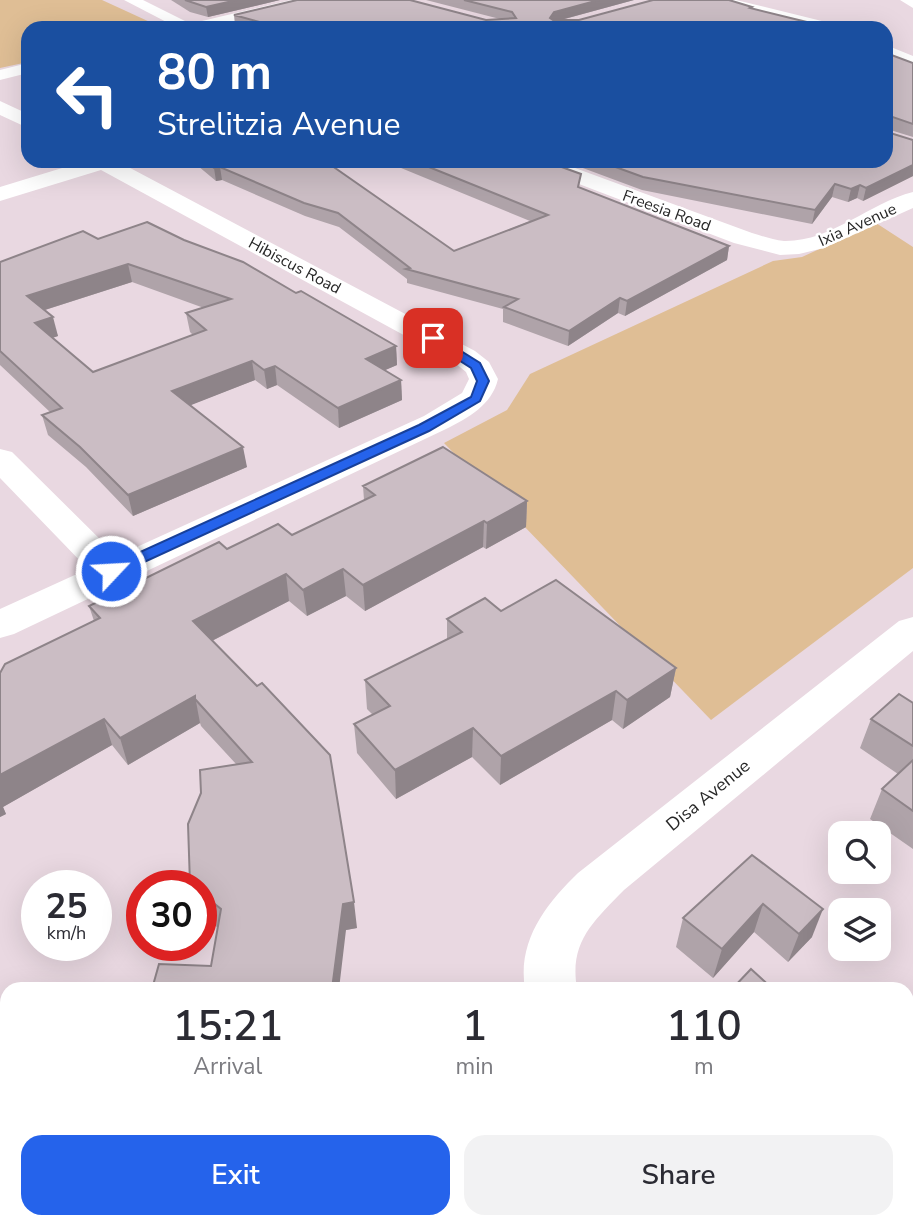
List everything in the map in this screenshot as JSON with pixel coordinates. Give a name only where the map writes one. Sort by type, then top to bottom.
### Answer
[{"type":"street","points":[[131,0],[176,21]]},
{"type":"street","points":[[221,21],[310,0]]},
{"type":"street","points":[[717,0],[803,21]]},
{"type":"street","points":[[907,0],[913,3]]},
{"type":"street","points":[[893,53],[913,62]]},
{"type":"street","points":[[0,75],[21,70]]},
{"type":"street","points":[[0,107],[21,118]]},
{"type":"street","points":[[0,194],[84,168]]},
{"type":"street","name":"Hibiscus Road","points":[[111,571],[460,409],[476,399],[481,392],[481,376],[472,361],[465,356],[114,168]]},
{"type":"street","name":"Freesia Road","points":[[556,168],[743,238],[776,247],[800,247]]},
{"type":"street","name":"Ixia Avenue","points":[[800,247],[913,199]]},
{"type":"street","points":[[0,459],[111,571],[0,625]]},
{"type":"street","name":"Disa Avenue","points":[[550,982],[548,960],[557,933],[581,901],[607,876],[913,630]]},
{"type":"shaded area","points":[[0,0],[102,0],[148,21],[21,21],[21,64],[0,68]]},
{"type":"shaded area","points":[[876,223],[913,247],[913,568],[711,720],[444,443],[507,410],[530,374],[773,261],[802,257]]},
{"type":"building","points":[[185,0],[237,0],[206,7]]},
{"type":"building","points":[[297,0],[410,0],[486,20],[516,18],[512,12],[464,0],[599,0],[554,12],[550,18],[579,20],[653,0],[729,0],[803,21],[256,21],[234,15]]},
{"type":"building","points":[[893,56],[913,63],[913,124],[893,117]]},
{"type":"building","points":[[893,134],[913,140],[913,165],[866,188],[860,185],[851,189],[835,184],[815,210],[643,177],[618,168],[893,168]]},
{"type":"building","points":[[222,168],[335,168],[454,251],[548,215],[431,168],[564,168],[581,174],[578,187],[729,246],[627,301],[620,298],[569,331],[504,307],[518,299],[406,269],[410,268],[338,213],[304,203]]},
{"type":"building","points":[[147,222],[184,240],[243,262],[296,293],[301,291],[396,346],[366,359],[401,380],[338,408],[275,366],[264,370],[252,361],[172,391],[243,447],[128,495],[80,447],[42,415],[62,408],[0,351],[0,262],[83,231],[98,239]],"holes":[[[128,264],[231,299],[186,313],[206,330],[93,372],[35,323],[53,317],[27,296]]]},
{"type":"building","points":[[443,447],[527,501],[363,585],[343,569],[303,590],[286,574],[193,621],[257,686],[262,683],[330,755],[354,902],[343,904],[333,982],[154,982],[159,964],[211,966],[212,961],[217,961],[217,932],[221,909],[217,906],[217,870],[190,870],[188,824],[201,793],[200,770],[252,762],[195,696],[120,738],[104,719],[0,775],[0,673],[5,664],[100,618],[89,606],[219,542],[227,549],[278,524],[292,535],[375,495],[363,486]]},
{"type":"building","points":[[556,580],[676,668],[627,700],[616,691],[501,756],[473,728],[395,770],[354,724],[390,706],[365,680],[462,632],[447,619],[485,598],[501,611]]},
{"type":"building","points":[[899,694],[913,703],[913,746],[871,719]]},
{"type":"building","points":[[913,760],[913,811],[882,789]]},
{"type":"building","points":[[752,855],[823,909],[799,934],[763,904],[722,949],[683,918]]},
{"type":"building","points":[[751,969],[765,982],[739,982]]},
{"type":"route","points":[[111,571],[424,428],[476,399],[481,392],[483,381],[476,366],[433,338]]}]
